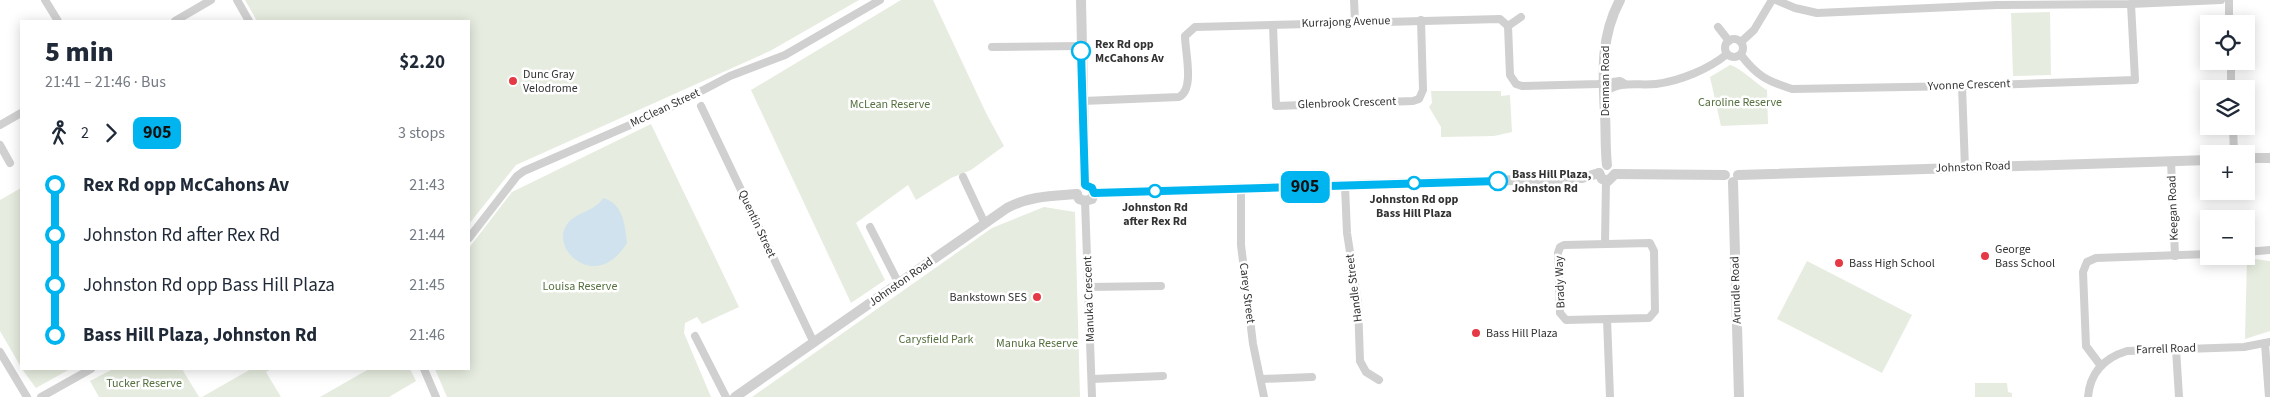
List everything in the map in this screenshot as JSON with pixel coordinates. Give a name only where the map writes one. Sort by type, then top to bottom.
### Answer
[{"type":"street","points":[[45,0],[57,20]]},
{"type":"street","points":[[177,20],[211,0]]},
{"type":"street","points":[[237,0],[249,20]]},
{"type":"street","name":"McClean Street","points":[[470,237],[518,176],[524,172],[667,109],[737,73],[785,55],[880,0]]},
{"type":"street","points":[[1081,0],[1085,185]]},
{"type":"street","points":[[1354,0],[1355,22]]},
{"type":"street","name":"Denman Road","points":[[1607,165],[1604,93],[1606,34],[1620,0]]},
{"type":"street","points":[[1741,42],[1754,30],[1772,0]]},
{"type":"street","points":[[1776,0],[1795,8],[1817,13],[1997,2],[2131,4],[2221,0]]},
{"type":"street","points":[[2228,0],[2229,15]]},
{"type":"street","name":"Yvonne Crescent","points":[[1741,55],[1754,71],[1792,90],[2134,80],[2131,4]]},
{"type":"street","points":[[1521,17],[1508,26],[1510,75],[1516,84],[1522,86],[1620,81],[1625,84]]},
{"type":"street","name":"Kurrajong Avenue","points":[[1185,36],[1195,27],[1355,22],[1500,19],[1508,26]]},
{"type":"street","name":"Glenbrook Crescent","points":[[1273,25],[1276,106],[1413,101],[1419,99],[1423,90],[1421,20]]},
{"type":"street","points":[[1718,27],[1729,41]]},
{"type":"street","points":[[1083,101],[1179,97],[1190,94],[1185,36],[1176,32]]},
{"type":"street","points":[[1736,39],[1741,42],[1744,49],[1741,55],[1733,57],[1727,54],[1725,48],[1729,41],[1736,39]]},
{"type":"street","points":[[992,48],[1081,46]]},
{"type":"street","points":[[1604,93],[1613,87],[1625,84],[1656,84],[1706,69],[1727,54]]},
{"type":"street","points":[[1962,86],[1965,168]]},
{"type":"street","name":"Quentin Street","points":[[701,106],[814,343]]},
{"type":"street","points":[[0,126],[20,114]]},
{"type":"street","points":[[0,145],[10,162]]},
{"type":"street","points":[[2255,158],[2270,158]]},
{"type":"street","name":"Johnston Road","points":[[1615,174],[1732,178],[2200,160]]},
{"type":"street","name":"Keegan Road","points":[[2171,161],[2175,256]]},
{"type":"street","points":[[1094,193],[1602,177],[1612,179],[1615,174],[1612,167],[1607,165],[1601,168],[1602,177],[1605,243],[1646,242],[1653,246],[1655,311],[1649,318],[1607,319],[1610,397]]},
{"type":"street","points":[[963,176],[984,224]]},
{"type":"street","name":"Arundle Road","points":[[1732,178],[1739,397]]},
{"type":"street","points":[[1085,185],[1092,188],[1094,193],[1092,199],[1085,202],[1079,199],[1077,194],[1078,189],[1085,185]]},
{"type":"street","name":"Handle Street","points":[[1345,186],[1347,233],[1358,303],[1360,361],[1366,372],[1379,380]]},
{"type":"street","name":"Carey Street","points":[[1241,189],[1241,245],[1253,344],[1262,379],[1264,397]]},
{"type":"street","name":"Johnston Road","points":[[735,397],[1014,204],[1030,198],[1077,194]]},
{"type":"street","name":"Manuka Crescent","points":[[1085,202],[1092,397]]},
{"type":"street","points":[[870,227],[899,284]]},
{"type":"street","name":"Brady Way","points":[[1605,243],[1564,245],[1560,247],[1558,253],[1560,313],[1562,318],[1566,320],[1607,319]]},
{"type":"street","points":[[2255,251],[2270,250]]},
{"type":"street","points":[[2101,366],[2090,353],[2086,342],[2083,272],[2085,266],[2096,258],[2200,255]]},
{"type":"street","points":[[1088,287],[1161,286]]},
{"type":"street","points":[[695,336],[726,397]]},
{"type":"street","points":[[2268,343],[2269,397]]},
{"type":"street","name":"Farrell Road","points":[[2088,397],[2091,381],[2101,366],[2110,357],[2126,351],[2250,346],[2268,343]]},
{"type":"street","points":[[2176,349],[2178,397]]},
{"type":"street","points":[[0,352],[30,397]]},
{"type":"street","points":[[41,397],[88,370]]},
{"type":"street","points":[[424,370],[436,397]]},
{"type":"street","points":[[1092,379],[1163,376]]},
{"type":"street","points":[[1262,379],[1312,377]]},
{"type":"green space","points":[[245,0],[859,0],[770,51],[516,165],[470,223],[470,20],[256,20]]},
{"type":"green space","name":"McLean Reserve","points":[[901,0],[933,0],[987,115],[1004,146],[971,170],[951,178],[916,200],[908,185],[856,223],[885,280],[851,303],[751,90]]},
{"type":"green space","points":[[2050,12],[2051,75],[2013,76],[2011,13]]},
{"type":"green space","name":"Caroline Reserve","points":[[1730,65],[1767,90],[1768,124],[1721,126],[1710,77]]},
{"type":"green space","points":[[1431,91],[1501,91],[1501,96],[1510,95],[1512,132],[1494,136],[1441,137],[1441,127],[1429,107],[1432,103]]},
{"type":"green space","name":"Louisa Reserve","points":[[651,124],[739,307],[702,324],[697,317],[685,323],[684,333],[711,397],[447,397],[435,370],[470,370],[470,247],[512,192]]},
{"type":"green space","points":[[20,189],[20,365],[0,331],[0,200]]},
{"type":"green space","points":[[1044,207],[1075,212],[1080,397],[752,397],[992,228]]},
{"type":"green space","points":[[2255,259],[2270,261],[2270,331],[2245,339],[2247,265],[2255,265]]},
{"type":"green space","points":[[1807,261],[1912,315],[1882,373],[1777,319]]},
{"type":"green space","points":[[23,370],[68,370],[36,388]]},
{"type":"green space","name":"Tucker Reserve","points":[[111,370],[183,370],[199,397],[99,397],[90,381]]},
{"type":"green space","name":"Tucker Reserve","points":[[249,370],[269,370],[266,372],[281,397],[202,397]]},
{"type":"green space","points":[[367,370],[410,370],[416,381],[389,397],[320,397]]},
{"type":"green space","points":[[1975,383],[2007,383],[2008,392],[2012,393],[2012,397],[1975,397]]},
{"type":"water","points":[[603,198],[610,201],[619,210],[624,222],[627,243],[615,257],[603,265],[591,266],[580,262],[571,255],[565,246],[563,236],[566,226],[570,221],[595,206]]},
{"type":"bus line","name":"905","points":[[1081,51],[1085,185],[1090,186],[1094,193],[1498,181]]},
{"type":"place","name":"Rex Rd opp McCahons Av","points":[[1081,51]]},
{"type":"place","name":"Dunc Gray Velodrome","points":[[513,81]]},
{"type":"place","name":"Bass Hill Plaza, Johnston Rd","points":[[1498,181]]},
{"type":"place","name":"Johnston Rd opp Bass Hill Plaza","points":[[1414,183]]},
{"type":"place","name":"Johnston Rd after Rex Rd","points":[[1155,191]]},
{"type":"place","name":"George Bass School","points":[[1985,256]]},
{"type":"place","name":"Bass High School","points":[[1839,263]]},
{"type":"place","name":"Bankstown SES","points":[[1037,297]]},
{"type":"place","name":"Bass Hill Plaza","points":[[1476,333]]},
{"type":"park label","name":"Carysfield Park","points":[[936,339]]},
{"type":"park label","name":"Manuka Reserve","points":[[1037,343]]}]
